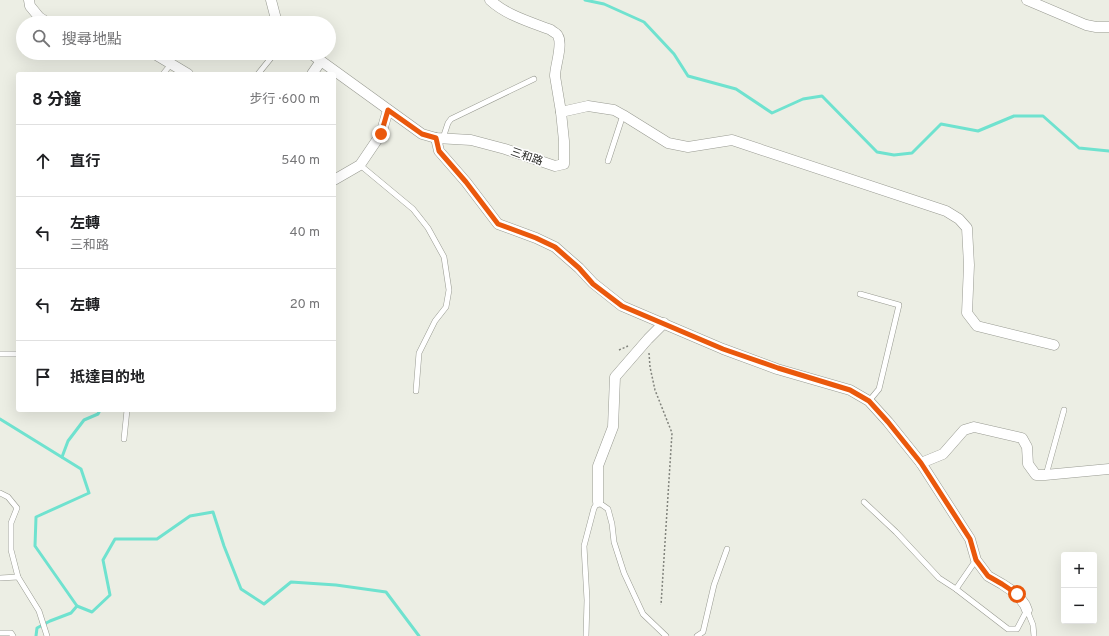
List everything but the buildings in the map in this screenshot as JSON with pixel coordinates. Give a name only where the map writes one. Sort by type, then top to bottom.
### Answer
[{"type":"street","points":[[29,0],[30,6],[38,16]]},
{"type":"street","points":[[271,0],[275,16]]},
{"type":"street","name":"三和路","points":[[321,61],[422,134],[439,138],[471,140],[505,149],[555,166],[564,164],[564,141],[561,112],[554,76],[560,43],[559,38],[556,33],[551,30],[512,15],[490,0]]},
{"type":"street","points":[[1028,0],[1086,25],[1109,27]]},
{"type":"street","points":[[164,60],[184,72]]},
{"type":"street","points":[[313,72],[321,61]]},
{"type":"street","points":[[561,112],[588,106],[614,110],[668,143],[688,147],[732,140],[946,211],[959,219],[967,228],[969,265],[967,313],[977,326],[1054,345]]},
{"type":"street","points":[[336,179],[360,165],[381,134],[388,110]]},
{"type":"street","points":[[439,138],[439,151],[466,182],[498,224],[536,238],[555,247],[579,268],[593,284],[622,306],[723,349],[850,390],[869,401],[921,463],[970,539],[976,560],[988,576],[1017,594],[1027,610]]},
{"type":"street","points":[[598,502],[598,466],[613,426],[615,377],[664,323]]},
{"type":"street","points":[[921,463],[943,454],[964,430],[974,427],[1022,438],[1028,447],[1028,464],[1036,475],[1109,468]]},
{"type":"lane","points":[[260,72],[269,60]]},
{"type":"lane","points":[[164,72],[170,64]]},
{"type":"lane","points":[[439,138],[451,119],[534,79]]},
{"type":"lane","points":[[608,161],[623,115]]},
{"type":"lane","points":[[360,165],[413,209],[428,228],[444,257],[449,290],[446,307],[435,321],[419,353],[416,391]]},
{"type":"lane","points":[[860,294],[899,305],[879,389],[869,401]]},
{"type":"lane","points":[[0,354],[16,354]]},
{"type":"lane","points":[[1045,475],[1064,410]]},
{"type":"lane","points":[[124,439],[127,412]]},
{"type":"lane","points":[[0,493],[8,497],[17,508],[11,522],[11,550],[18,577],[38,611],[47,636]]},
{"type":"lane","points":[[586,636],[587,600],[584,546],[594,508],[598,502],[608,509],[612,524],[614,542],[624,573],[643,614],[666,636]]},
{"type":"lane","points":[[864,502],[896,532],[939,578],[956,589],[1008,629],[1017,629],[1027,610]]},
{"type":"lane","points":[[697,636],[703,632],[714,585],[727,549]]},
{"type":"lane","points":[[956,589],[976,560]]},
{"type":"lane","points":[[0,578],[18,577]]},
{"type":"lane","points":[[1027,610],[1033,625],[1034,636]]},
{"type":"lane","points":[[0,633],[11,633],[13,636]]},
{"type":"path","points":[[648,339],[650,367],[655,390],[672,433],[661,605]]},
{"type":"path","points":[[619,350],[633,344]]},
{"type":"waterway","points":[[585,0],[604,4],[644,22],[674,54],[688,76],[736,89],[772,113],[803,99],[822,96],[877,152],[894,155],[912,153],[941,124],[978,131],[1014,116],[1043,116],[1079,148],[1109,151]]},
{"type":"waterway","points":[[62,457],[68,441],[84,420],[98,414],[99,412]]},
{"type":"waterway","points":[[0,419],[81,469],[89,493],[36,517],[35,546],[77,606],[92,612],[110,595],[103,560],[115,539],[157,539],[190,516],[213,512],[224,546],[241,589],[264,604],[291,582],[336,585],[386,592],[419,636]]},
{"type":"waterway","points":[[36,636],[37,628],[71,613],[77,606]]},
{"type":"route","points":[[381,134],[388,110],[422,134],[436,138],[439,151],[466,182],[498,224],[536,238],[555,247],[579,268],[593,284],[622,306],[723,349],[850,390],[869,401],[921,463],[970,539],[976,560],[988,576],[1017,594]]}]
